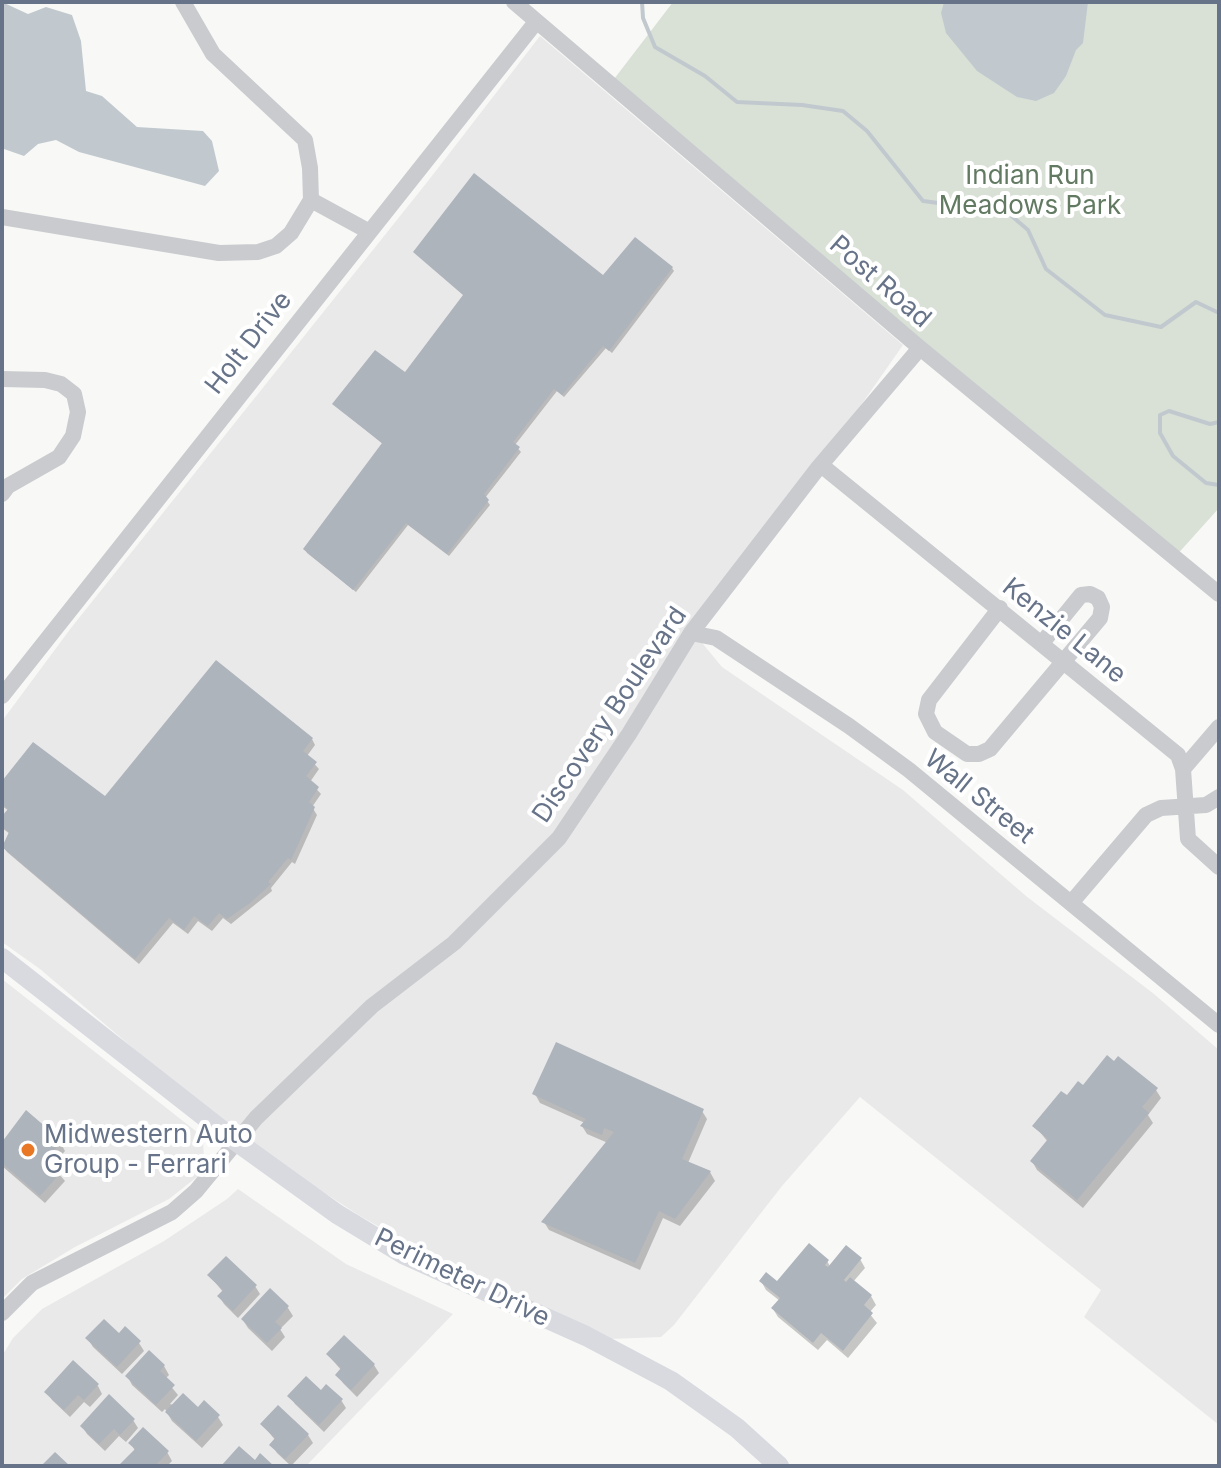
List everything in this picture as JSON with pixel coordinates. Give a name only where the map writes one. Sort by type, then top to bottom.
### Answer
[{"type":"main road","name":"Perimeter Drive","points":[[2,958],[237,1142],[337,1214],[403,1254],[586,1336],[671,1381],[737,1428],[779,1466]]},
{"type":"street","points":[[2,217],[219,253],[258,252],[276,246],[291,233],[311,200],[305,140],[213,54],[183,2]]},
{"type":"street","name":"Post Road","points":[[514,2],[920,348],[1219,594]]},
{"type":"street","name":"Holt Drive","points":[[2,696],[536,22]]},
{"type":"street","points":[[311,200],[368,231]]},
{"type":"street","name":"Discovery Boulevard","points":[[2,1313],[42,1278],[172,1212],[196,1191],[256,1118],[372,1006],[454,943],[559,838],[629,734],[691,633],[821,465],[920,348]]},
{"type":"street","points":[[2,379],[45,380],[61,384],[74,394],[78,412],[73,436],[59,457],[4,487]]},
{"type":"street","name":"Kenzie Lane","points":[[821,465],[1178,755],[1183,769]]},
{"type":"street","points":[[1000,608],[929,700],[926,714],[935,732],[967,754],[979,754],[990,749],[1100,618],[1102,607],[1098,598],[1090,594],[1081,595],[1042,643]]},
{"type":"street","name":"Wall Street","points":[[691,633],[716,638],[849,726],[909,770],[1219,1025]]},
{"type":"street","points":[[1219,727],[1183,769],[1188,839],[1219,867]]},
{"type":"street","points":[[1071,903],[1146,815],[1161,808],[1206,805],[1219,797]]},
{"type":"shaded area","points":[[2,2],[28,14],[46,7],[72,15],[81,41],[86,91],[102,96],[137,127],[203,131],[212,141],[219,171],[205,186],[79,152],[56,140],[38,144],[24,156],[4,149]]},
{"type":"shaded area","points":[[944,2],[1088,2],[1083,43],[1076,50],[1066,76],[1054,93],[1036,101],[1017,97],[977,71],[946,33],[941,13]]},
{"type":"shaded area","points":[[540,36],[903,345],[847,425],[701,610],[703,644],[722,667],[903,790],[1026,896],[1154,994],[1219,1050],[1219,1425],[1084,1317],[1101,1290],[860,1097],[782,1186],[674,1325],[661,1337],[610,1339],[424,1252],[360,1216],[274,1160],[187,1094],[40,969],[2,942],[2,721],[71,628]]},
{"type":"shaded area","points":[[2,979],[197,1132],[203,1140],[204,1160],[197,1177],[169,1199],[75,1247],[22,1279],[2,1299]]},
{"type":"shaded area","points":[[238,1189],[346,1264],[453,1314],[306,1466],[2,1466],[2,1356],[13,1338],[42,1309],[164,1241]]},
{"type":"green space","name":"Indian Run Meadows Park","points":[[673,2],[1219,2],[1219,508],[1175,557],[611,83]]},
{"type":"building","points":[[474,173],[603,275],[635,237],[673,267],[609,351],[603,346],[562,395],[554,389],[513,442],[520,447],[484,494],[489,500],[447,554],[406,523],[353,590],[303,549],[382,443],[332,404],[375,350],[405,372],[463,295],[413,252]]},
{"type":"building","points":[[216,660],[313,738],[303,751],[317,762],[306,776],[319,787],[309,802],[315,807],[291,860],[288,858],[268,882],[271,884],[250,903],[227,919],[219,913],[208,926],[194,916],[184,930],[169,918],[135,959],[2,847],[9,832],[2,827],[2,816],[8,809],[2,804],[2,781],[33,742],[105,796]]},
{"type":"building","points":[[556,1042],[704,1109],[682,1159],[711,1171],[675,1219],[659,1211],[635,1263],[541,1222],[614,1132],[604,1128],[602,1135],[580,1126],[586,1119],[532,1094]]},
{"type":"building","points":[[1107,1055],[1114,1061],[1118,1056],[1158,1088],[1142,1107],[1149,1113],[1077,1200],[1030,1161],[1048,1139],[1032,1126],[1061,1091],[1067,1095],[1078,1081],[1083,1085]]},
{"type":"building","name":"Midwestern Auto Group - Ferrari","points":[[26,1110],[62,1141],[47,1158],[62,1171],[40,1196],[2,1163],[2,1142]]},
{"type":"building","points":[[809,1243],[829,1260],[825,1265],[828,1267],[846,1245],[862,1258],[844,1280],[846,1282],[850,1277],[872,1295],[864,1305],[873,1313],[843,1351],[821,1333],[813,1343],[771,1308],[780,1298],[759,1281],[766,1272],[777,1281]]},
{"type":"building","points":[[226,1256],[257,1285],[233,1311],[217,1296],[223,1290],[207,1275]]},
{"type":"building","points":[[270,1288],[289,1306],[275,1322],[282,1328],[267,1343],[241,1319]]},
{"type":"building","points":[[104,1319],[119,1333],[125,1326],[141,1341],[117,1367],[85,1338]]},
{"type":"building","points":[[344,1335],[375,1364],[351,1390],[335,1375],[341,1368],[326,1354]]},
{"type":"building","points":[[149,1350],[165,1365],[160,1371],[175,1385],[156,1405],[125,1376]]},
{"type":"building","points":[[73,1360],[99,1384],[84,1400],[78,1395],[64,1410],[44,1392]]},
{"type":"building","points":[[306,1376],[321,1390],[326,1384],[343,1399],[319,1425],[287,1396]]},
{"type":"building","points":[[183,1393],[198,1407],[204,1400],[220,1415],[196,1441],[165,1412]]},
{"type":"building","points":[[109,1394],[135,1419],[120,1435],[114,1429],[99,1444],[80,1426]]},
{"type":"building","points":[[278,1405],[309,1434],[285,1459],[269,1445],[275,1438],[260,1424]]},
{"type":"building","points":[[143,1427],[169,1451],[155,1466],[123,1466],[120,1464],[135,1449],[128,1443]]},
{"type":"building","points":[[239,1446],[255,1460],[260,1453],[274,1466],[221,1466]]},
{"type":"building","points":[[55,1452],[70,1466],[41,1466]]},
{"type":"waterway","points":[[642,2],[643,18],[655,47],[705,76],[737,102],[802,105],[843,111],[867,131],[923,201],[1007,212],[1028,230],[1046,269],[1105,315],[1161,327],[1196,302],[1219,313]]},
{"type":"waterway","points":[[1219,422],[1210,424],[1169,411],[1160,415],[1160,433],[1173,456],[1206,483],[1219,485]]},
{"type":"place","name":"Midwestern Auto Group - Ferrari","points":[[28,1150]]}]
